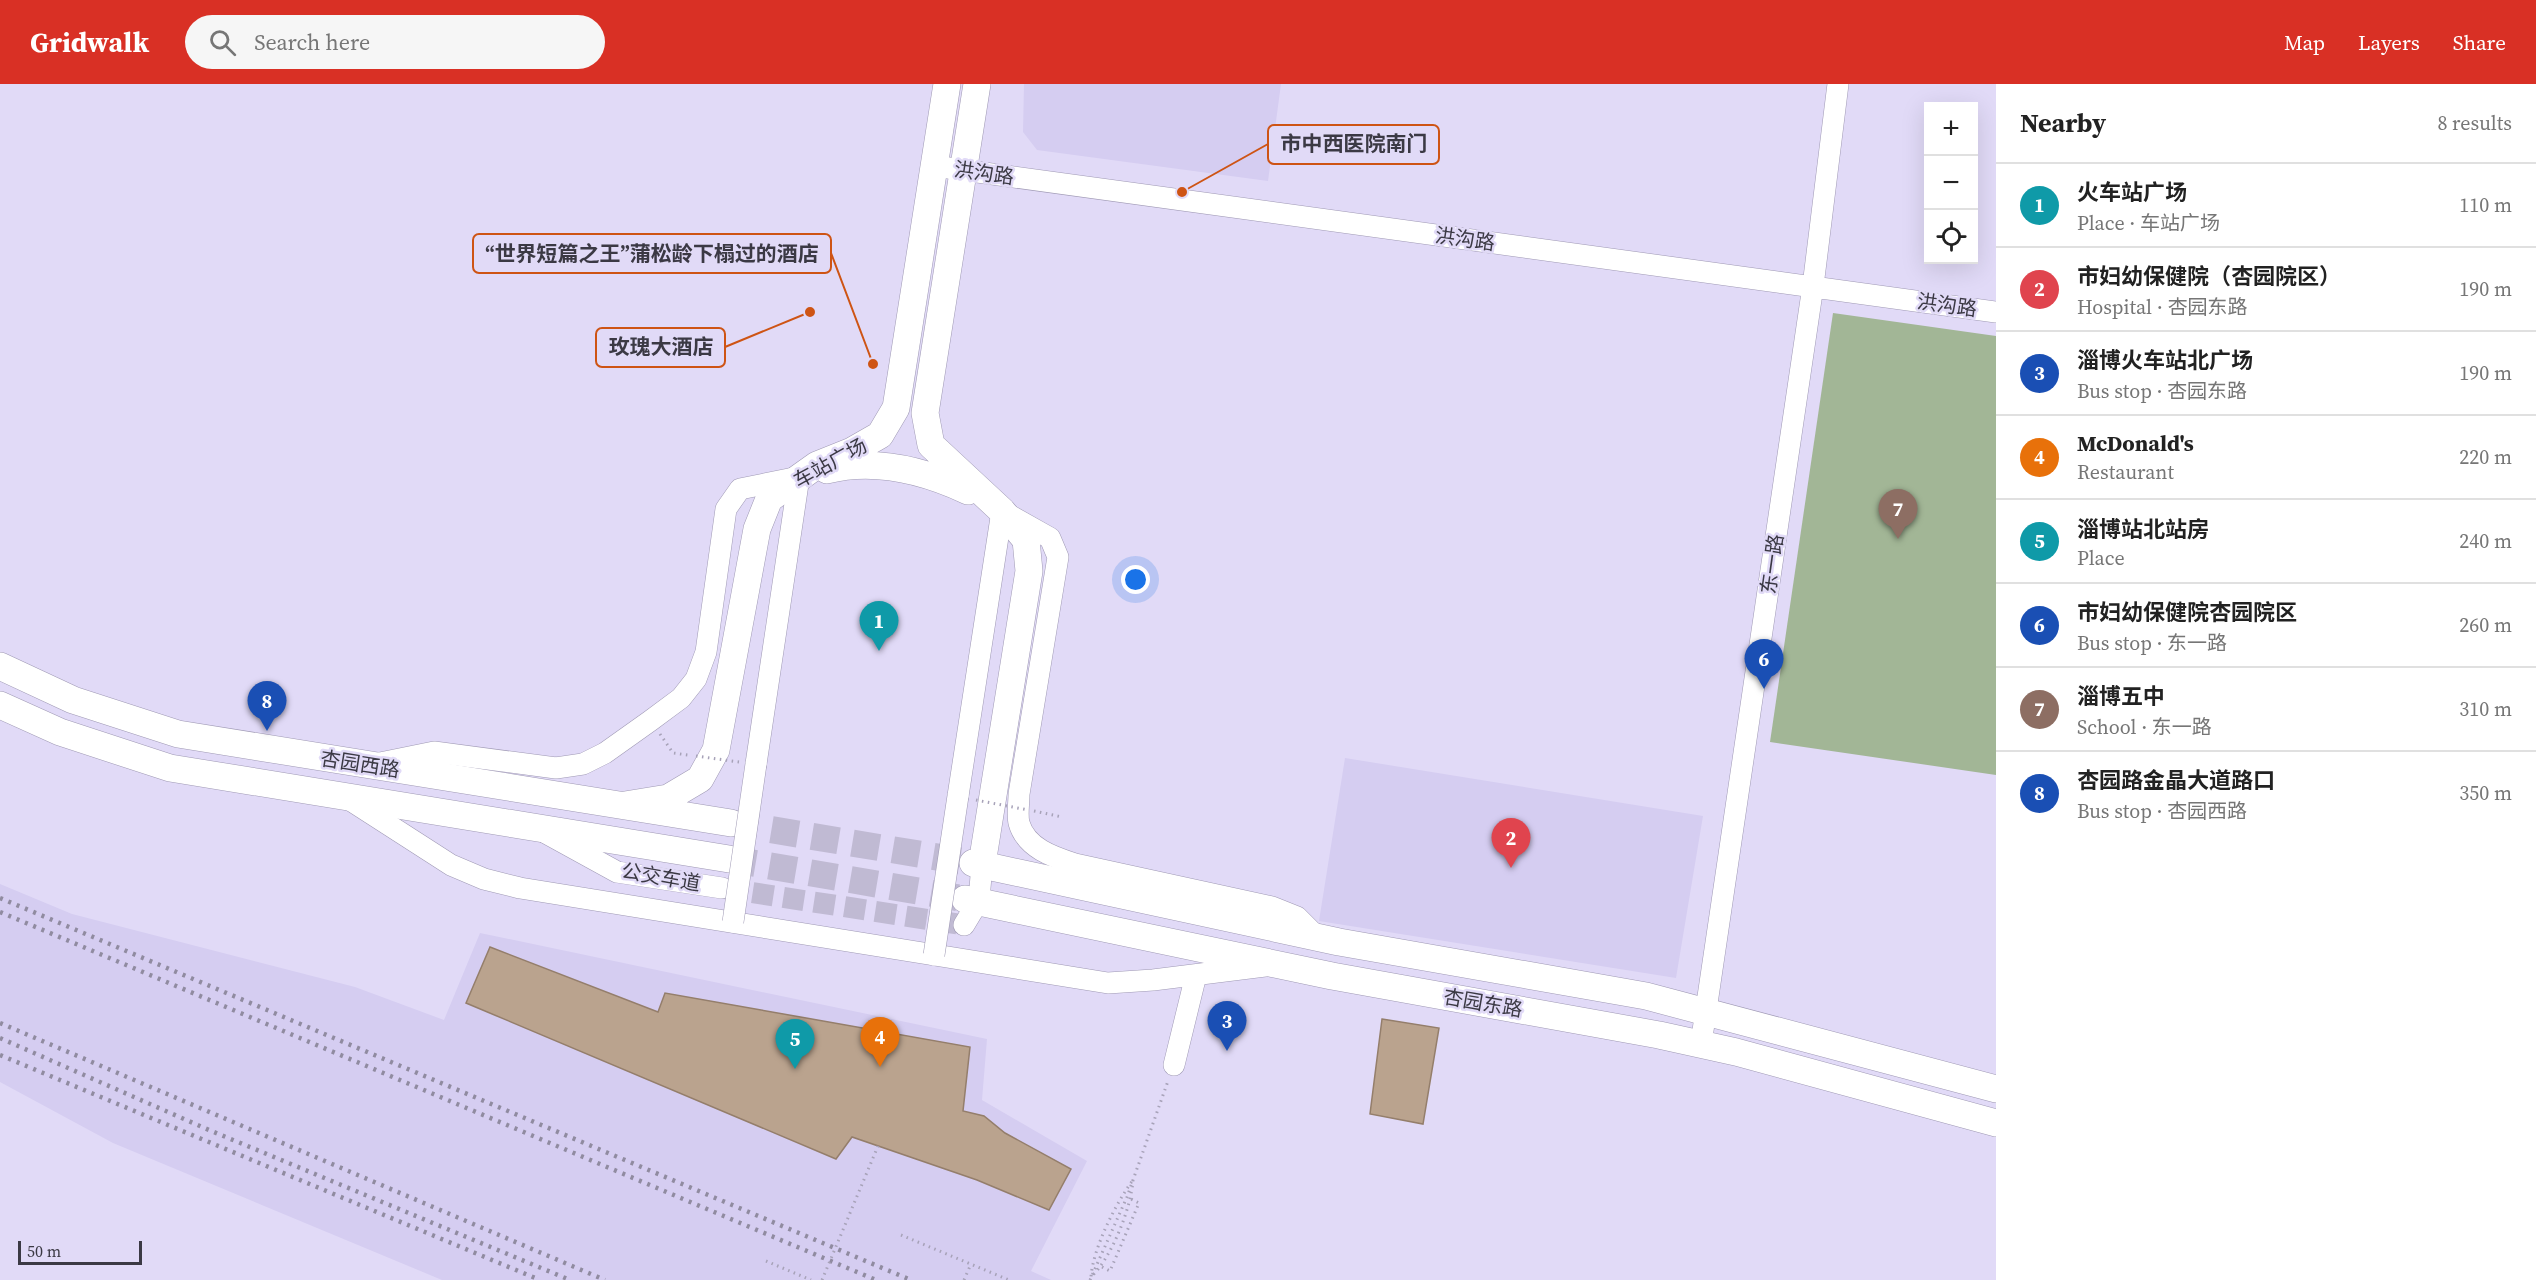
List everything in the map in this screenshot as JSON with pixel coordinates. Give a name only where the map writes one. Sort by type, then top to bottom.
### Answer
[{"type":"main road","name":"车站广场","points":[[625,806],[668,798],[700,779],[716,750],[757,529],[770,499],[817,465],[852,451],[880,435],[896,408],[947,84]]},
{"type":"main road","points":[[977,84],[925,413],[931,445],[1002,511],[1026,540],[1029,571],[978,864]]},
{"type":"main road","points":[[798,477],[834,468],[871,466],[906,469],[939,477],[1002,511]]},
{"type":"main road","name":"杏园西路","points":[[0,666],[73,700],[178,734],[731,823]]},
{"type":"main road","name":"杏园西路","points":[[0,705],[60,732],[170,768],[729,859]]},
{"type":"main road","name":"杏园东路","points":[[978,864],[1318,938],[1646,996],[1996,1089]]},
{"type":"main road","name":"杏园东路","points":[[969,908],[1701,1044],[1996,1123]]},
{"type":"street","name":"东一路","points":[[1701,1044],[1813,286],[1838,84]]},
{"type":"street","name":"洪沟路","points":[[934,166],[1996,312]]},
{"type":"street","points":[[369,765],[434,752],[556,768],[583,764],[605,753],[681,698],[696,679],[706,652],[726,509],[740,489],[798,477],[733,922]]},
{"type":"street","points":[[934,955],[1002,511],[1050,538],[1058,557],[1019,794],[1019,823],[1029,841],[1048,855],[1075,864],[1272,908],[1297,917],[1318,938]]},
{"type":"street","points":[[346,798],[451,865],[484,879],[511,886],[1108,983],[1153,980],[1276,965]]},
{"type":"street","name":"公交车道","points":[[538,829],[617,872],[722,888]]},
{"type":"street","points":[[969,908],[978,864]]},
{"type":"street","points":[[1174,1065],[1196,975]]},
{"type":"path","points":[[673,753],[756,764]]},
{"type":"path","points":[[958,796],[1062,817]]},
{"type":"path","points":[[1091,1278],[1127,1197],[1174,1065]]},
{"type":"path","points":[[822,1280],[878,1146]]},
{"type":"path","points":[[1091,1278],[1102,1267],[1131,1199],[1133,1180]]},
{"type":"path","points":[[1091,1278],[1092,1263],[1122,1194],[1133,1180]]},
{"type":"path","points":[[1102,1267],[1110,1271],[1138,1203],[1131,1199]]},
{"type":"path","points":[[901,1235],[1010,1280]]},
{"type":"path","points":[[766,1261],[811,1280]]},
{"type":"path","points":[[964,1280],[971,1264]]},
{"type":"shaded area","points":[[1024,84],[1281,84],[1268,181],[1037,150],[1023,132]]},
{"type":"shaded area","points":[[1345,758],[1703,816],[1676,978],[1319,921]]},
{"type":"shaded area","points":[[0,884],[72,914],[355,987],[444,1020],[480,933],[987,1039],[982,1100],[1087,1161],[1031,1271],[1051,1280],[442,1280],[113,1143],[0,1082]]},
{"type":"green space","points":[[1833,313],[1996,336],[1996,775],[1770,742]]},
{"type":"building","points":[[490,947],[658,1012],[665,993],[970,1047],[963,1111],[984,1116],[1005,1133],[1071,1169],[1049,1210],[977,1180],[852,1137],[836,1159],[466,1003]]},
{"type":"building","points":[[1382,1019],[1439,1028],[1423,1124],[1370,1114]]},
{"type":"tunnel","points":[[731,823],[973,863]]},
{"type":"tunnel","points":[[729,859],[965,899]]},
{"type":"tunnel","points":[[722,888],[964,925]]},
{"type":"railway","points":[[0,898],[911,1280]]},
{"type":"railway","points":[[0,912],[876,1280]]},
{"type":"railway","points":[[0,1023],[605,1280]]},
{"type":"railway","points":[[0,1038],[209,1130],[570,1280]]},
{"type":"railway","points":[[0,1055],[540,1280]]},
{"type":"place","name":"市中西医院南门","points":[[1182,192]]},
{"type":"place","name":"玫瑰大酒店","points":[[810,312]]},
{"type":"place","name":"“世界短篇之王”蒲松龄下榻过的酒店","points":[[873,364]]},
{"type":"place","name":"淄博五中","points":[[1898,539]]},
{"type":"place","name":"火车站广场","points":[[879,651]]},
{"type":"place","name":"市妇幼保健院杏园院区","points":[[1764,689]]},
{"type":"place","name":"杏园路金晶大道路口","points":[[267,731]]},
{"type":"place","name":"市妇幼保健院（杏园院区）","points":[[1511,868]]},
{"type":"place","name":"淄博火车站北广场","points":[[1227,1051]]},
{"type":"place","name":"McDonald's","points":[[880,1067]]},
{"type":"place","name":"淄博站北站房","points":[[795,1069]]}]
